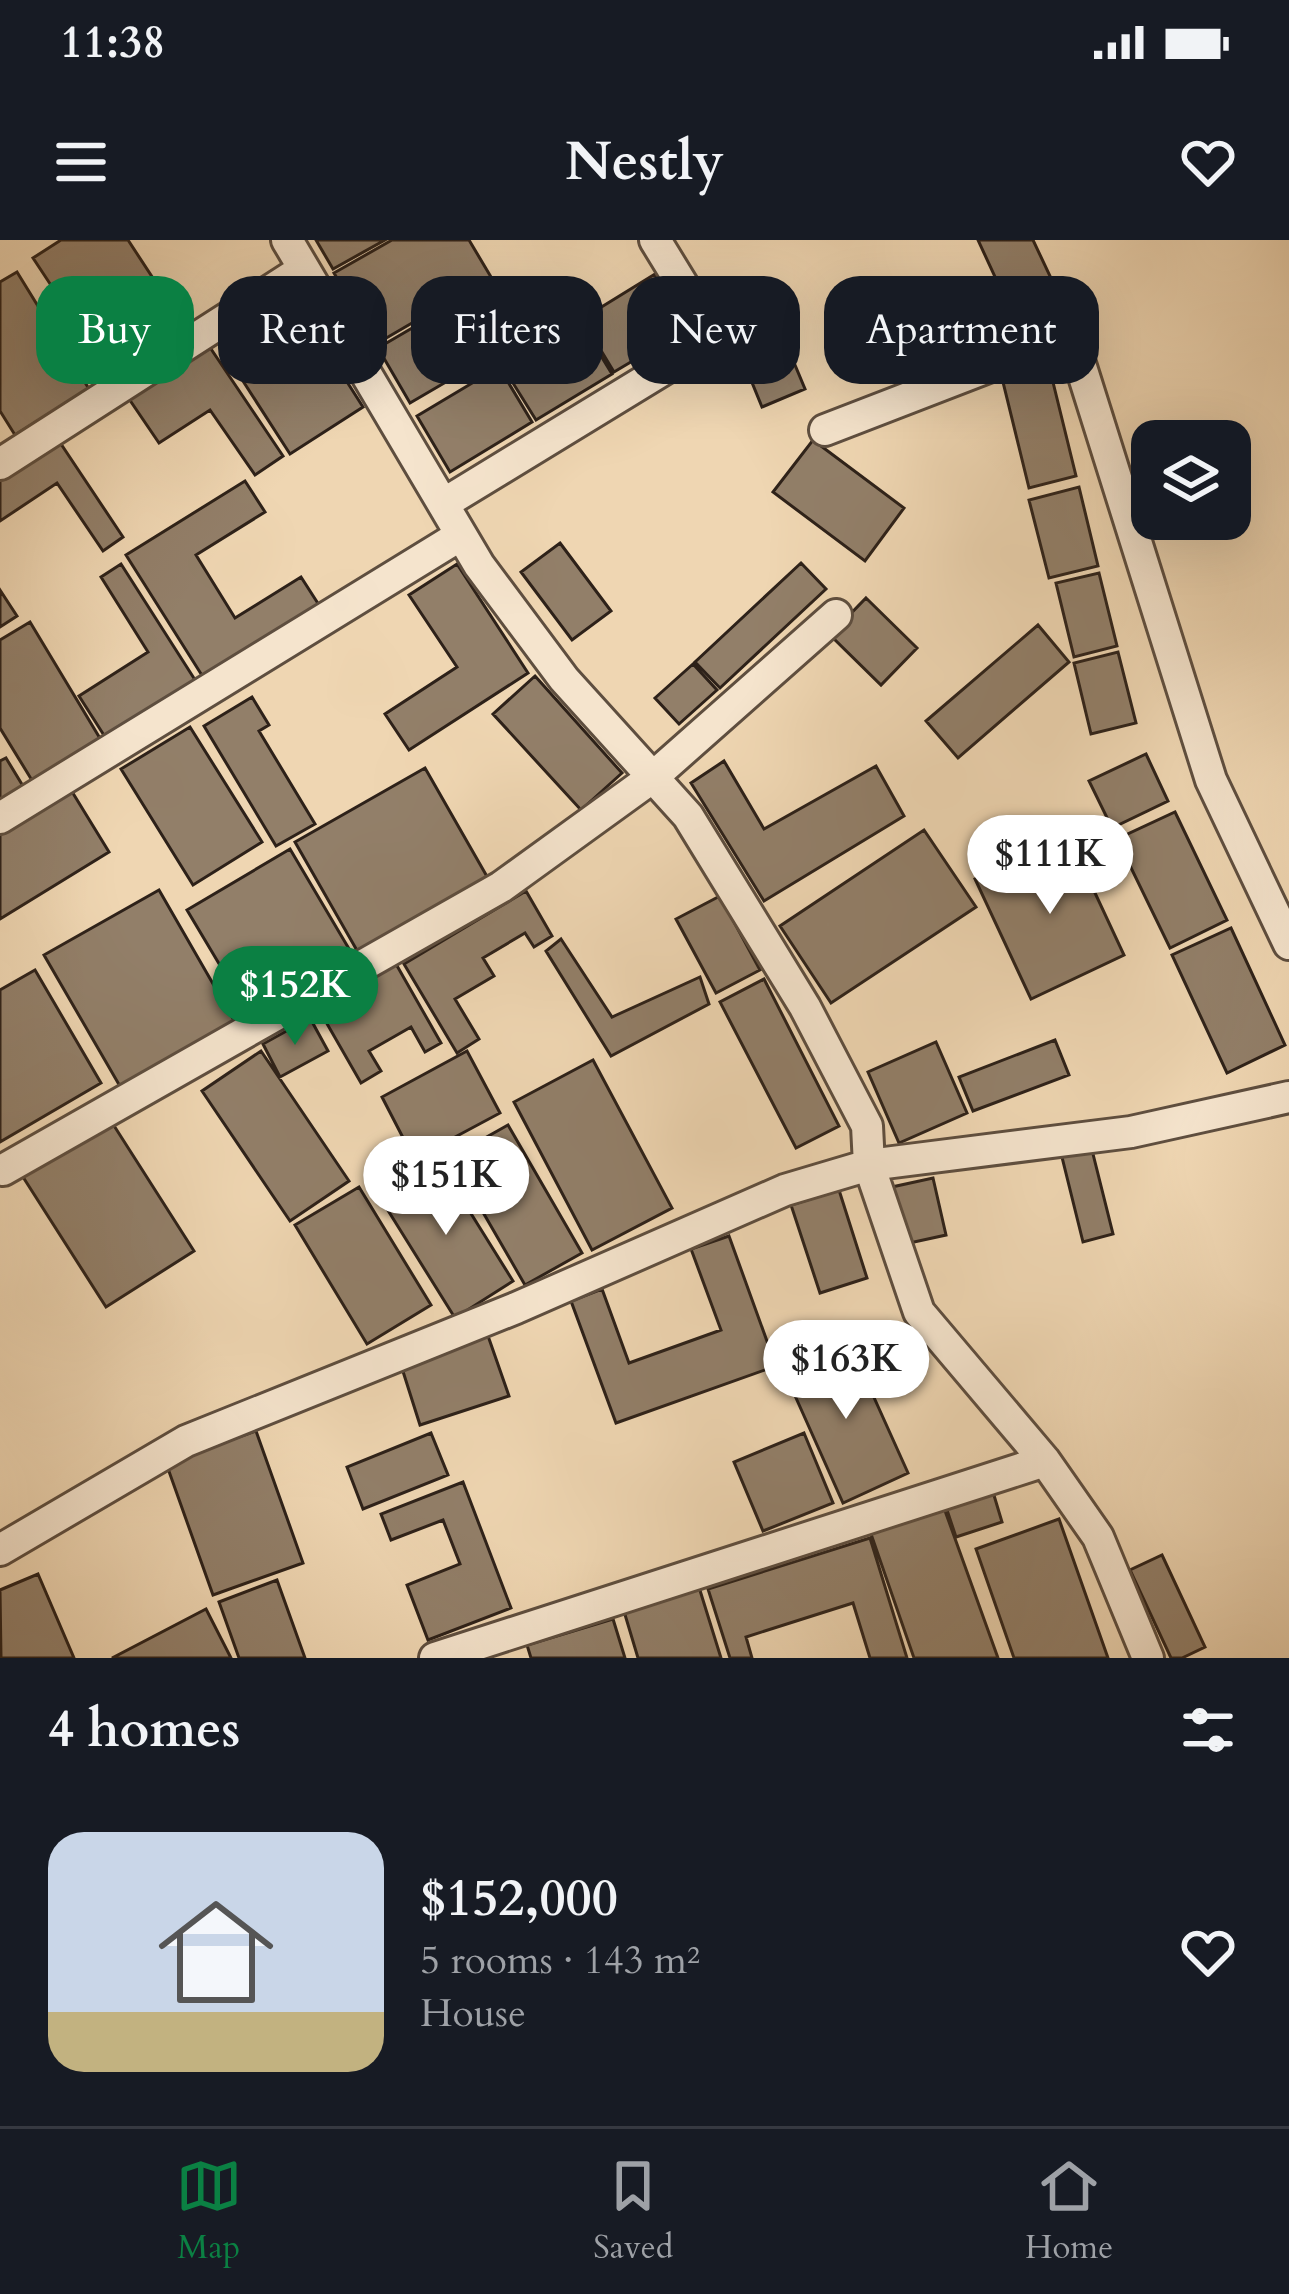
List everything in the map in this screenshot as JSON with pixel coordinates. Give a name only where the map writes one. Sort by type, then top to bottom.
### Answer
[{"type":"street","points":[[287,240],[461,535],[564,679],[688,816],[805,1007],[867,1126],[868,1165],[919,1312],[1046,1461],[1098,1537],[1148,1658]]},
{"type":"street","points":[[443,504],[715,338],[655,240]]},
{"type":"street","points":[[0,464],[304,269]]},
{"type":"street","points":[[825,430],[1071,334],[1211,780],[1289,944]]},
{"type":"street","points":[[0,818],[461,535]]},
{"type":"street","points":[[3,1170],[501,887],[653,777],[836,615]]},
{"type":"street","points":[[0,1550],[185,1441],[516,1309],[785,1190],[868,1165],[1131,1132],[1289,1097]]},
{"type":"street","points":[[435,1658],[1046,1461]]},
{"type":"building","points":[[61,240],[128,240],[152,276],[45,276],[33,258]]},
{"type":"building","points":[[316,240],[385,240],[333,269]]},
{"type":"building","points":[[392,240],[469,240],[490,276],[411,276],[411,324],[387,338],[387,276],[334,273]]},
{"type":"building","points":[[978,240],[1033,240],[1050,276],[995,276]]},
{"type":"building","points":[[17,272],[36,303],[36,384],[86,384],[89,389],[15,435],[0,411],[0,282]]},
{"type":"building","points":[[627,291],[627,364],[614,372],[603,354],[603,306]]},
{"type":"building","points":[[411,329],[411,384],[442,384],[410,403],[387,363],[387,343]]},
{"type":"building","points":[[205,340],[218,359],[218,384],[235,384],[283,456],[255,475],[210,410],[159,443],[125,393],[139,384],[194,384],[194,347]]},
{"type":"building","points":[[603,359],[612,374],[603,379]]},
{"type":"building","points":[[800,377],[805,389],[762,407],[753,384],[800,384]]},
{"type":"building","points":[[245,384],[348,384],[363,407],[290,454]]},
{"type":"building","points":[[471,384],[509,384],[532,422],[450,472],[417,416]]},
{"type":"building","points":[[514,384],[595,384],[536,420]]},
{"type":"building","points":[[1003,384],[1053,384],[1076,476],[1029,488]]},
{"type":"building","points":[[57,438],[123,537],[103,551],[57,483],[0,521],[0,477]]},
{"type":"building","points":[[813,440],[904,508],[865,561],[773,492]]},
{"type":"building","points":[[245,481],[265,512],[196,555],[235,618],[301,577],[319,605],[203,677],[126,555]]},
{"type":"building","points":[[1079,487],[1098,566],[1049,578],[1029,500]]},
{"type":"building","points":[[560,543],[611,611],[572,640],[521,572]]},
{"type":"building","points":[[801,563],[826,589],[720,688],[695,662]]},
{"type":"building","points":[[121,564],[197,683],[107,740],[79,696],[148,652],[101,577]]},
{"type":"building","points":[[457,564],[528,673],[409,750],[385,714],[457,667],[409,595]]},
{"type":"building","points":[[1099,573],[1117,646],[1074,657],[1056,583]]},
{"type":"building","points":[[0,590],[17,616],[0,627]]},
{"type":"building","points":[[866,598],[917,648],[881,685],[830,635]]},
{"type":"building","points":[[30,622],[101,740],[33,782],[0,728],[0,640]]},
{"type":"building","points":[[1038,625],[1069,662],[958,758],[926,721]]},
{"type":"building","points":[[1118,652],[1136,723],[1091,734],[1074,663]]},
{"type":"building","points":[[693,664],[717,690],[679,724],[655,698]]},
{"type":"building","points":[[535,676],[622,773],[581,810],[493,714]]},
{"type":"building","points":[[252,697],[269,725],[259,731],[315,824],[276,846],[204,726]]},
{"type":"building","points":[[190,727],[262,842],[193,885],[121,769]]},
{"type":"building","points":[[1146,754],[1168,801],[1112,828],[1089,781]]},
{"type":"building","points":[[6,758],[26,791],[0,807],[0,761]]},
{"type":"building","points":[[724,761],[764,829],[876,766],[904,816],[764,901],[691,783]]},
{"type":"building","points":[[425,768],[489,880],[359,954],[295,842]]},
{"type":"building","points":[[71,790],[109,852],[0,919],[0,834]]},
{"type":"building","points":[[1175,812],[1227,920],[1170,948],[1117,839]]},
{"type":"building","points":[[924,830],[976,907],[831,1003],[780,926]]},
{"type":"building","points":[[1068,835],[1124,955],[1031,999],[975,879]]},
{"type":"building","points":[[290,849],[355,959],[252,1019],[187,910]]},
{"type":"building","points":[[159,890],[235,1022],[121,1088],[44,955]]},
{"type":"building","points":[[526,891],[552,936],[534,947],[525,933],[483,958],[494,976],[455,999],[479,1039],[457,1053],[404,964]]},
{"type":"building","points":[[720,896],[760,970],[716,993],[676,919]]},
{"type":"building","points":[[1231,928],[1285,1045],[1227,1073],[1172,955]]},
{"type":"building","points":[[561,939],[612,1017],[700,977],[709,1004],[611,1056],[546,951]]},
{"type":"building","points":[[396,964],[441,1043],[425,1052],[411,1027],[369,1051],[381,1071],[361,1083],[318,1008]]},
{"type":"building","points":[[35,970],[101,1083],[0,1142],[0,990]]},
{"type":"building","points":[[764,979],[839,1126],[796,1148],[720,1002]]},
{"type":"building","points":[[310,1018],[328,1051],[280,1077],[263,1044]]},
{"type":"building","points":[[1055,1040],[1069,1075],[973,1111],[959,1077]]},
{"type":"building","points":[[936,1042],[967,1113],[899,1143],[868,1072]]},
{"type":"building","points":[[261,1051],[349,1181],[290,1221],[202,1091]]},
{"type":"building","points":[[467,1051],[500,1113],[414,1159],[382,1097]]},
{"type":"building","points":[[593,1060],[672,1208],[592,1250],[514,1102]]},
{"type":"building","points":[[111,1121],[194,1251],[106,1307],[23,1177]]},
{"type":"building","points":[[508,1125],[582,1253],[525,1285],[451,1157]]},
{"type":"building","points":[[1091,1146],[1113,1234],[1083,1242],[1061,1153]]},
{"type":"building","points":[[437,1159],[513,1281],[455,1318],[379,1196]]},
{"type":"building","points":[[933,1178],[946,1235],[905,1244],[892,1187]]},
{"type":"building","points":[[359,1187],[431,1305],[367,1344],[295,1225]]},
{"type":"building","points":[[839,1190],[867,1278],[820,1293],[791,1205]]},
{"type":"building","points":[[729,1236],[776,1366],[616,1423],[571,1301],[602,1289],[629,1363],[721,1330],[691,1249]]},
{"type":"building","points":[[487,1333],[509,1396],[420,1425],[400,1362]]},
{"type":"building","points":[[849,1342],[908,1473],[843,1503],[784,1371]]},
{"type":"building","points":[[256,1431],[303,1563],[213,1595],[166,1463]]},
{"type":"building","points":[[431,1433],[448,1475],[363,1509],[347,1467]]},
{"type":"building","points":[[804,1433],[833,1503],[763,1531],[734,1462]]},
{"type":"building","points":[[463,1482],[511,1608],[428,1640],[407,1585],[460,1564],[443,1520],[391,1540],[381,1514]]},
{"type":"building","points":[[993,1492],[1002,1522],[956,1537],[946,1507]]},
{"type":"building","points":[[944,1508],[998,1658],[914,1658],[871,1534]]},
{"type":"building","points":[[1059,1519],[1108,1658],[1014,1658],[976,1549]]},
{"type":"building","points":[[870,1538],[907,1658],[870,1658],[853,1603],[746,1637],[752,1658],[730,1658],[708,1589]]},
{"type":"building","points":[[1162,1555],[1205,1647],[1182,1658],[1171,1658],[1130,1570]]},
{"type":"building","points":[[38,1574],[74,1658],[1,1658],[0,1590]]},
{"type":"building","points":[[277,1580],[305,1658],[239,1658],[219,1602]]},
{"type":"building","points":[[698,1584],[721,1658],[638,1658],[623,1608]]},
{"type":"building","points":[[206,1609],[231,1658],[112,1658]]},
{"type":"building","points":[[613,1619],[625,1658],[531,1658],[527,1645]]}]
